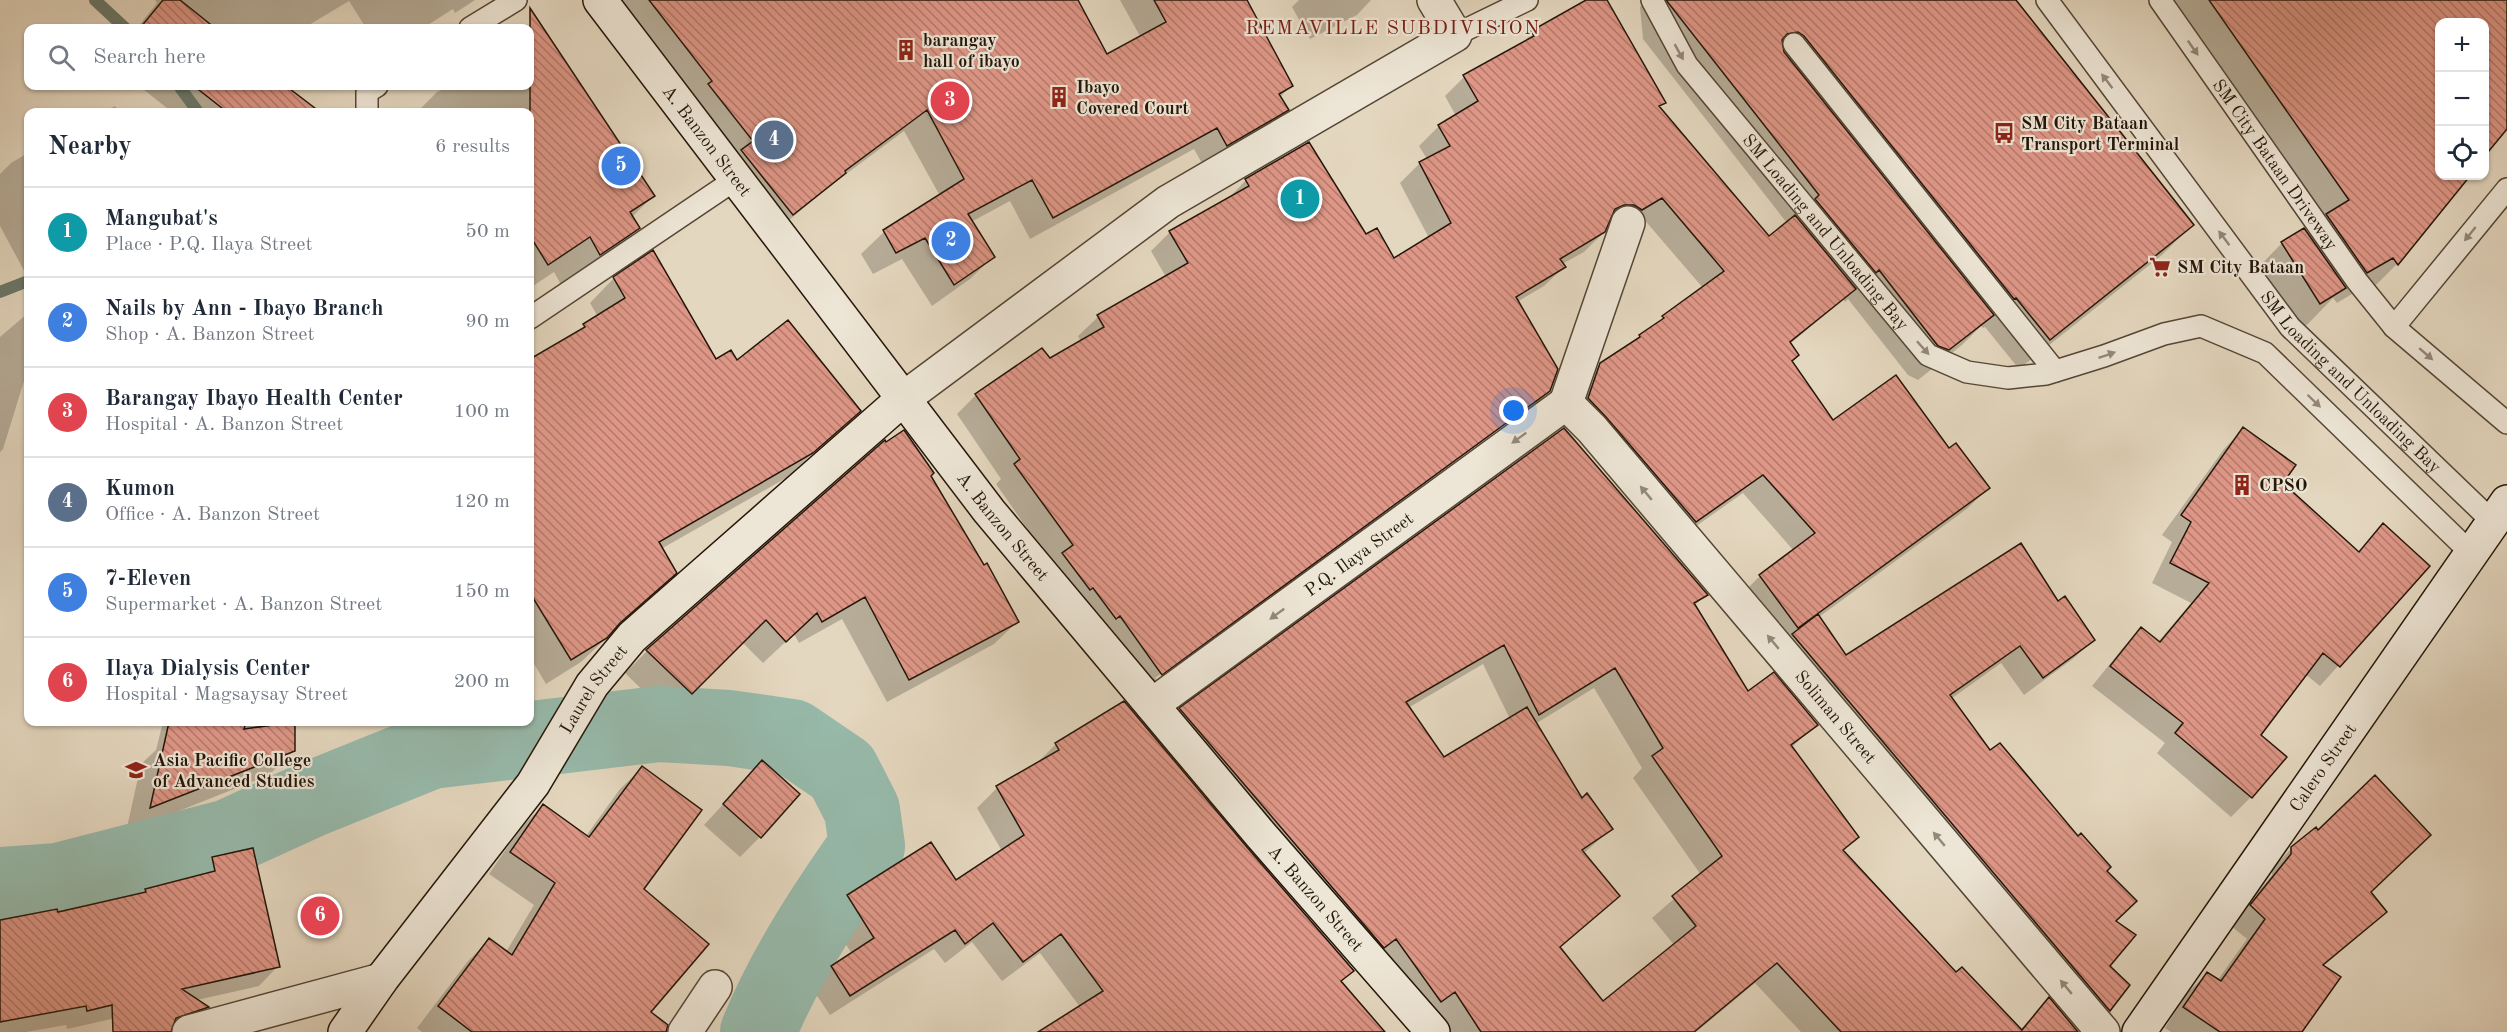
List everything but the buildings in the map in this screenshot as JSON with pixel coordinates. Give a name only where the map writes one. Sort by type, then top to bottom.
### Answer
[{"type":"street","name":"A. Banzon Street","points":[[600,0],[988,512],[1260,834],[1433,1032]]},
{"type":"street","points":[[1434,0],[1455,35]]},
{"type":"street","name":"Laurel Street","points":[[345,1032],[381,980],[533,784],[592,685],[632,637],[903,399],[1168,202],[1455,35]]},
{"type":"street","points":[[1566,403],[1628,223]]},
{"type":"street","name":"P.Q. Ilaya Street","points":[[1152,705],[1566,403]]},
{"type":"street","name":"Soliman Street","points":[[1566,403],[1592,429],[2103,1032]]},
{"type":"street","name":"Calero Street","points":[[2139,1032],[2500,512]]},
{"type":"street","points":[[189,1032],[381,980]]},
{"type":"street","points":[[685,1032],[715,987]]},
{"type":"lane","points":[[477,24],[516,0]]},
{"type":"lane","points":[[1455,35],[1527,0]]},
{"type":"lane","name":"SM Loading and Unloading Bay","points":[[1652,0],[1687,65],[1928,355],[1967,372],[2008,378],[2055,371],[2164,334],[2201,326],[2265,353],[2471,553]]},
{"type":"lane","name":"SM Loading and Unloading Bay","points":[[2047,0],[2290,327],[2500,512]]},
{"type":"lane","name":"SM City Bataan Driveway","points":[[2160,0],[2351,272],[2394,327],[2507,423]]},
{"type":"lane","points":[[1794,44],[2055,371]]},
{"type":"lane","points":[[367,108],[367,92],[370,90]]},
{"type":"lane","points":[[534,315],[736,178]]},
{"type":"lane","points":[[2394,327],[2507,189]]},
{"type":"waterway","points":[[95,0],[121,24]]},
{"type":"waterway","points":[[182,90],[195,108]]},
{"type":"waterway","points":[[0,292],[24,283]]},
{"type":"waterway","points":[[0,885],[58,881],[229,837],[312,799],[431,751],[659,724],[729,728],[792,737],[842,771],[862,810],[867,846],[807,936],[758,1032]]},
{"type":"place","name":"barangay hall of ibayo","points":[[906,50]]},
{"type":"place","name":"Ibayo Covered Court","points":[[1059,97]]},
{"type":"place","name":"Barangay Ibayo Health Center","points":[[950,101]]},
{"type":"place","name":"SM City Bataan Transport Terminal","points":[[2004,133]]},
{"type":"place","name":"Kumon","points":[[774,140]]},
{"type":"place","name":"7-Eleven","points":[[621,166]]},
{"type":"place","name":"Mangubat's","points":[[1300,199]]},
{"type":"place","name":"Nails by Ann - Ibayo Branch","points":[[951,241]]},
{"type":"place","name":"SM City Bataan","points":[[2160,267]]},
{"type":"place","name":"CPSO","points":[[2242,485]]},
{"type":"place","name":"Asia Pacific College of Advanced Studies","points":[[136,770]]},
{"type":"place","name":"Ilaya Dialysis Center","points":[[320,916]]},
{"type":"district","name":"REMAVILLE SUBDIVISION","points":[[1393,27]]}]
